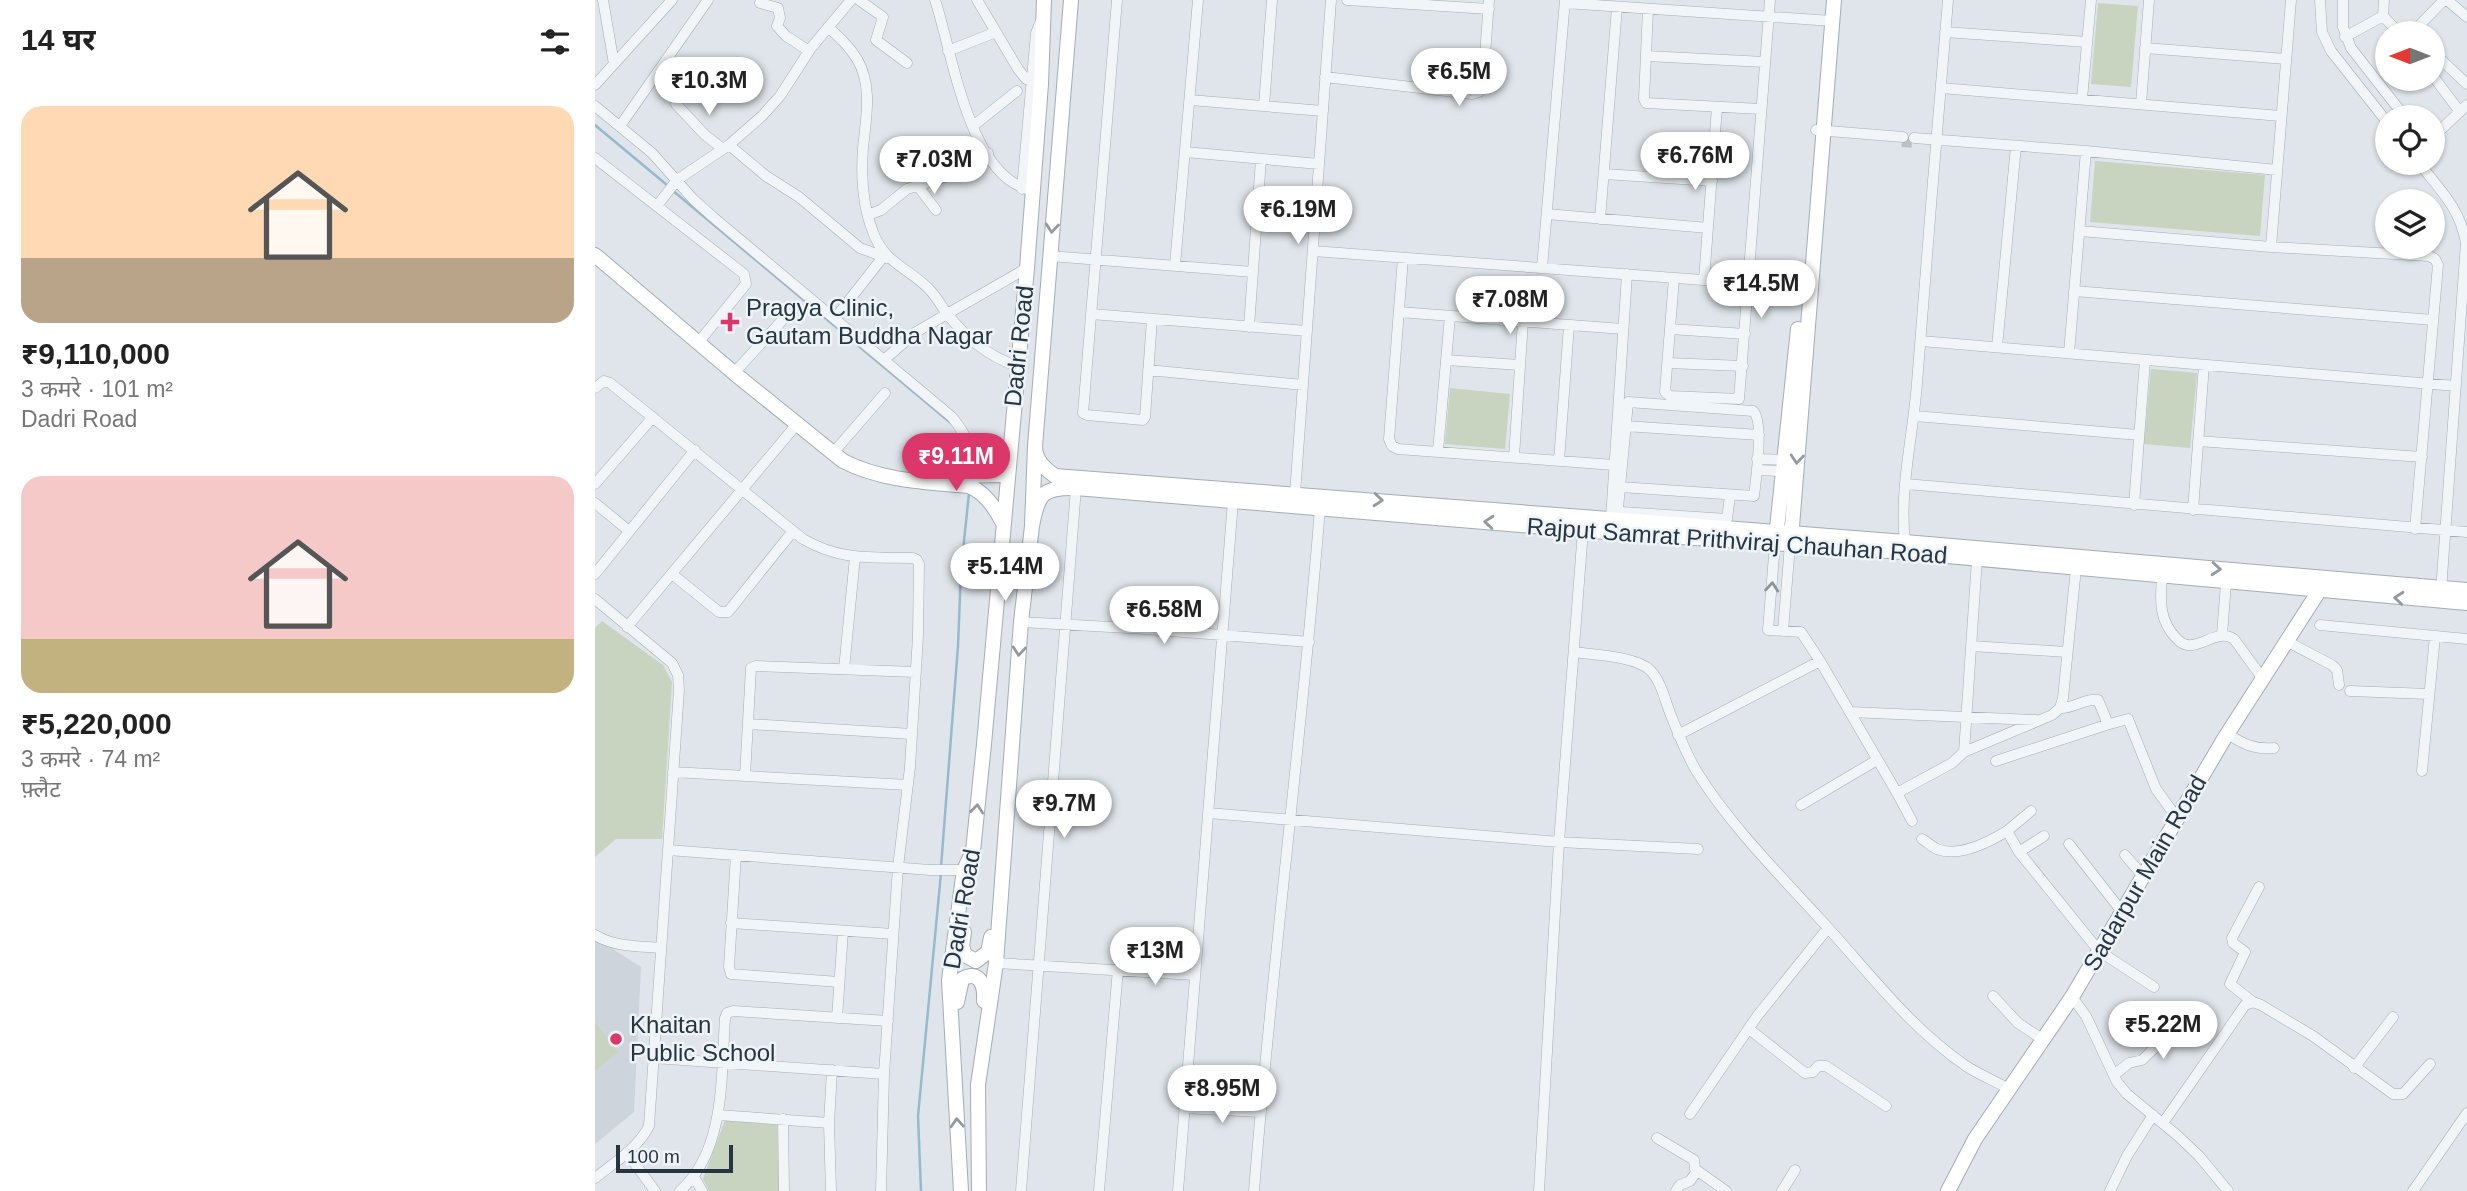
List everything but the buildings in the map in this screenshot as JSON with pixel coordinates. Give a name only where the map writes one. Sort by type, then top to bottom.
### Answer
[{"type":"street","points":[[603,0],[614,64]]},
{"type":"street","points":[[595,85],[672,0]]},
{"type":"street","points":[[620,126],[708,0]]},
{"type":"street","points":[[661,201],[675,183],[726,147],[762,117],[780,96],[809,51],[851,0]]},
{"type":"street","points":[[859,0],[883,17],[882,25],[875,36],[876,40],[907,63]]},
{"type":"street","points":[[935,0],[955,78],[973,126],[1001,174],[1010,183],[1028,189],[1036,83],[1018,69],[977,0]]},
{"type":"street","name":"Dadri Road","points":[[961,1191],[954,1045],[949,1007],[957,870],[973,850],[1027,268],[1028,189],[1035,163],[1036,83],[1044,0]]},
{"type":"street","points":[[1052,0],[1049,127],[1052,154],[1058,160]]},
{"type":"street","points":[[1035,163],[1042,154],[1049,127],[1063,0]]},
{"type":"street","name":"Dadri Road","points":[[979,1191],[978,1085],[996,963],[1071,0]]},
{"type":"street","points":[[1117,0],[1083,413],[1143,420],[1152,319]]},
{"type":"street","points":[[1175,265],[1198,0]]},
{"type":"street","points":[[1264,106],[1272,0]]},
{"type":"street","points":[[1295,494],[1331,0]]},
{"type":"street","points":[[1325,77],[1472,94],[1479,92],[1483,83],[1489,5],[1347,0]]},
{"type":"street","points":[[1674,278],[1665,392],[1667,395],[1736,400],[1740,397],[1743,366],[1770,0]]},
{"type":"street","points":[[1826,0],[1828,21],[1807,288],[1783,538],[1768,630],[1801,632],[1912,821]]},
{"type":"street","points":[[1828,21],[1834,0]]},
{"type":"street","points":[[1905,542],[1902,515],[1915,416],[1948,0]]},
{"type":"street","points":[[2082,99],[2091,0]]},
{"type":"street","points":[[2140,104],[2150,0]]},
{"type":"street","points":[[2271,247],[2291,0],[2284,0]]},
{"type":"street","points":[[2320,0],[2322,32],[2331,51],[2375,107]]},
{"type":"street","points":[[2343,0],[2345,37],[2396,105]]},
{"type":"street","points":[[2384,0],[2383,16],[2388,21]]},
{"type":"street","points":[[2424,21],[2445,0],[2467,17]]},
{"type":"street","points":[[1542,268],[1565,2],[1828,21]]},
{"type":"street","points":[[760,3],[778,8],[780,18],[777,26],[786,36],[809,51]]},
{"type":"street","points":[[1600,219],[1617,7]]},
{"type":"street","points":[[1649,9],[1644,99],[1646,103],[1761,109]]},
{"type":"street","points":[[2345,37],[2383,16]]},
{"type":"street","points":[[828,27],[847,45],[858,60],[864,76],[867,96],[863,177],[872,232],[885,258]]},
{"type":"street","points":[[948,51],[996,32]]},
{"type":"street","points":[[1945,32],[2087,43]]},
{"type":"street","points":[[2145,48],[2286,59]]},
{"type":"street","points":[[1646,55],[1765,62]]},
{"type":"street","points":[[2445,64],[2467,85]]},
{"type":"street","points":[[1941,88],[2281,116]]},
{"type":"street","points":[[2445,89],[2464,109],[2445,126]]},
{"type":"street","points":[[973,126],[1017,90]]},
{"type":"street","points":[[1190,100],[1323,111]]},
{"type":"street","points":[[676,104],[705,135],[799,197],[860,248],[885,258],[930,290],[947,314],[974,343],[1001,361],[1017,364],[1041,363]]},
{"type":"street","points":[[595,106],[652,153],[675,183],[713,217],[952,416],[966,434],[971,449],[973,476]]},
{"type":"street","points":[[1704,280],[1717,107]]},
{"type":"street","points":[[1820,133],[1902,139]]},
{"type":"street","points":[[1914,140],[2086,151],[2277,170]]},
{"type":"street","points":[[1997,347],[2016,146]]},
{"type":"street","points":[[2069,353],[2086,151]]},
{"type":"street","points":[[1185,152],[1319,164]]},
{"type":"street","points":[[868,215],[881,210],[899,194],[917,185],[948,176],[988,153]]},
{"type":"street","points":[[595,158],[661,201],[744,274],[746,284],[698,342]]},
{"type":"street","points":[[1249,327],[1261,159]]},
{"type":"street","points":[[1604,174],[1711,181]]},
{"type":"street","points":[[2429,175],[2463,223],[2466,243],[2441,595]]},
{"type":"street","points":[[917,185],[936,210]]},
{"type":"street","points":[[1547,214],[1708,228]]},
{"type":"street","points":[[2080,231],[2271,247],[2429,256],[2435,259],[2438,265],[2415,529]]},
{"type":"street","points":[[1313,251],[1807,288]]},
{"type":"street","points":[[595,255],[833,453],[860,469],[895,479],[975,488],[989,502],[1003,523]]},
{"type":"street","points":[[1050,256],[1253,272]]},
{"type":"street","points":[[836,317],[885,258]]},
{"type":"street","points":[[1403,258],[1388,439],[1392,446],[1398,449],[1614,465]]},
{"type":"street","points":[[885,359],[916,332],[1027,268]]},
{"type":"street","points":[[1611,519],[1627,274]]},
{"type":"street","points":[[1783,631],[1783,466],[1807,288]]},
{"type":"street","points":[[2074,291],[2433,320]]},
{"type":"street","points":[[1399,312],[1623,329]]},
{"type":"street","points":[[734,373],[788,314]]},
{"type":"street","points":[[1091,314],[1307,331]]},
{"type":"street","points":[[1438,451],[1450,316]]},
{"type":"street","points":[[1514,457],[1523,321]]},
{"type":"street","points":[[1559,461],[1569,325]]},
{"type":"street","points":[[1670,330],[1745,334]]},
{"type":"street","points":[[1921,341],[2456,386]]},
{"type":"street","points":[[1446,360],[1520,365]]},
{"type":"street","points":[[2134,505],[2145,360]]},
{"type":"street","points":[[1668,363],[1743,366]]},
{"type":"street","points":[[2193,510],[2204,365]]},
{"type":"street","points":[[1148,370],[1303,385]]},
{"type":"street","points":[[595,388],[604,381],[610,383],[793,531],[822,550],[855,557],[918,560],[916,671],[893,934],[884,1074],[881,1191]]},
{"type":"street","points":[[833,453],[885,393]]},
{"type":"street","points":[[1620,487],[1754,496],[1759,435],[1758,417],[1753,411],[1631,400],[1627,404],[1618,508],[1622,512],[1727,519],[1730,496]]},
{"type":"street","points":[[1915,416],[2139,435]]},
{"type":"street","points":[[595,484],[653,417]]},
{"type":"street","points":[[627,627],[797,424]]},
{"type":"street","points":[[1625,426],[1759,435]]},
{"type":"street","points":[[2198,441],[2422,457]]},
{"type":"street","name":"Rajput Samrat Prithviraj Chauhan Road","points":[[1035,446],[1035,454],[1043,467],[1055,476],[1611,519],[1977,559],[2319,591],[2441,595],[2467,590]]},
{"type":"street","points":[[595,574],[695,450]]},
{"type":"street","points":[[1757,465],[1783,466]]},
{"type":"street","points":[[883,474],[897,471],[1000,475],[1008,468]]},
{"type":"street","points":[[1906,486],[2467,532]]},
{"type":"street","name":"Rajput Samrat Prithviraj Chauhan Road","points":[[1032,526],[1039,497],[1058,487],[1583,530],[1905,542],[2441,595],[2467,603]]},
{"type":"street","points":[[1021,1191],[1076,488]]},
{"type":"street","points":[[1178,1191],[1233,501]]},
{"type":"street","points":[[595,503],[629,531]]},
{"type":"street","points":[[1254,1191],[1310,642],[1320,508]]},
{"type":"street","points":[[1539,1191],[1559,842],[1583,530]]},
{"type":"street","points":[[672,574],[719,611],[728,612],[793,531]]},
{"type":"street","points":[[844,669],[855,557]]},
{"type":"street","points":[[1963,752],[1977,559]]},
{"type":"street","points":[[2060,708],[2076,568]]},
{"type":"street","points":[[2162,577],[2161,612],[2165,624],[2180,642],[2193,645],[2228,635],[2234,639],[2263,679]]},
{"type":"street","points":[[2221,635],[2226,583]]},
{"type":"street","name":"Sadarpur Main Road","points":[[1948,1191],[1975,1139],[2072,997],[2227,734],[2319,591]]},
{"type":"street","points":[[595,599],[672,663],[678,675],[649,1126],[644,1136],[627,1153],[595,1178]]},
{"type":"street","points":[[1021,622],[1310,642]]},
{"type":"street","points":[[2320,625],[2467,639]]},
{"type":"street","points":[[2422,771],[2435,636]]},
{"type":"street","points":[[2288,642],[2332,665],[2337,670],[2339,685]]},
{"type":"street","points":[[1971,646],[2067,652]]},
{"type":"street","points":[[1574,652],[1635,661],[1652,672],[1696,770],[1721,807],[1761,854],[1879,988],[1940,1046],[1968,1067],[2009,1088]]},
{"type":"street","points":[[1678,735],[1820,661]]},
{"type":"street","points":[[745,776],[751,668],[916,671]]},
{"type":"street","points":[[2350,691],[2429,694]]},
{"type":"street","points":[[1897,793],[1952,763],[1963,752],[2040,720],[2060,708],[2072,707],[2092,699],[2098,700],[2106,725]]},
{"type":"street","points":[[1850,712],[2040,720]]},
{"type":"street","points":[[1996,761],[2128,719],[2156,789],[2177,818]]},
{"type":"street","points":[[748,724],[912,734]]},
{"type":"street","points":[[2227,734],[2259,750],[2274,748]]},
{"type":"street","points":[[1801,805],[1877,760]]},
{"type":"street","points":[[673,772],[908,785]]},
{"type":"street","points":[[1922,839],[1936,849],[1968,849],[2007,831],[2031,811]]},
{"type":"street","points":[[1208,813],[1559,842],[1698,849]]},
{"type":"street","points":[[2007,831],[2019,852],[2099,951],[2154,987]]},
{"type":"street","points":[[2019,852],[2044,836]]},
{"type":"street","points":[[2069,844],[2123,913]]},
{"type":"street","points":[[668,850],[957,870]]},
{"type":"street","points":[[973,850],[962,946],[970,960],[976,961],[988,953],[999,901]]},
{"type":"street","points":[[736,855],[729,967],[731,974],[839,982]]},
{"type":"street","points":[[2125,855],[2143,876]]},
{"type":"street","points":[[2259,887],[2232,938],[2233,943],[2245,952],[2230,985],[2253,1002],[2313,1036],[2354,1068],[2398,1096],[2403,1094],[2430,1064]]},
{"type":"street","points":[[731,923],[893,934]]},
{"type":"street","points":[[1690,1114],[1749,1029],[1828,928]]},
{"type":"street","points":[[837,1017],[843,931]]},
{"type":"street","points":[[595,935],[604,941],[660,948]]},
{"type":"street","points":[[996,963],[1195,975]]},
{"type":"street","points":[[1099,1191],[1118,969]]},
{"type":"street","points":[[954,1045],[959,986],[962,979],[972,975],[978,977],[985,991],[982,1049]]},
{"type":"street","points":[[1993,996],[2018,1023],[2042,1040]]},
{"type":"street","points":[[2072,997],[2099,1040],[2114,1076],[2127,1094],[2199,1156],[2228,1191]]},
{"type":"street","points":[[2163,1123],[2232,1021],[2245,1005],[2253,1002]]},
{"type":"street","points":[[680,1191],[694,1177],[705,1156],[717,1115],[727,1013],[733,1011],[888,1021]]},
{"type":"street","points":[[2114,1076],[2129,1063],[2142,1060],[2187,1017]]},
{"type":"street","points":[[2354,1068],[2393,1017]]},
{"type":"street","points":[[1749,1029],[1805,1073],[1813,1072],[1818,1066],[1826,1066],[1886,1106]]},
{"type":"street","points":[[654,1058],[884,1074]]},
{"type":"street","points":[[831,1191],[829,1123],[832,1070]]},
{"type":"street","points":[[1184,1108],[1260,1112]]},
{"type":"street","points":[[2413,1191],[2467,1114]]},
{"type":"street","points":[[717,1115],[829,1123]]},
{"type":"street","points":[[2110,1191],[2127,1156],[2153,1115]]},
{"type":"street","points":[[783,1119],[784,1191]]},
{"type":"street","points":[[1657,1138],[1694,1160],[1697,1171],[1726,1191]]},
{"type":"street","points":[[627,1153],[655,1191]]},
{"type":"street","points":[[1782,1191],[1795,1170]]},
{"type":"street","points":[[1676,1191],[1680,1185],[1690,1181],[1697,1171]]},
{"type":"street","points":[[694,1177],[702,1191]]},
{"type":"shaded area","name":"Khaitan Public School","points":[[595,938],[641,967],[634,1112],[595,1144]]},
{"type":"green space","points":[[2098,3],[2138,6],[2131,87],[2091,84]]},
{"type":"green space","points":[[2095,161],[2265,175],[2260,236],[2090,222]]},
{"type":"green space","points":[[2151,369],[2197,373],[2190,448],[2144,444]]},
{"type":"green space","points":[[1450,388],[1510,394],[1505,449],[1445,444]]},
{"type":"green space","points":[[602,621],[663,665],[672,682],[662,839],[616,839],[595,857],[595,628]]},
{"type":"green space","points":[[595,1022],[618,1052],[595,1071]]},
{"type":"green space","points":[[725,1120],[777,1125],[780,1191],[709,1191],[703,1179]]},
{"type":"waterway","points":[[595,125],[667,185]]},
{"type":"waterway","points":[[672,190],[952,424]]},
{"type":"waterway","points":[[941,867],[958,646],[961,570],[969,493]]},
{"type":"waterway","points":[[921,1191],[918,1116],[941,873]]},
{"type":"tunnel","points":[[1902,142],[1914,143]]},
{"type":"place","name":"Pragya Clinic, Gautam Buddha Nagar","points":[[730,322]]},
{"type":"place","name":"Khaitan Public School","points":[[616,1039]]}]
